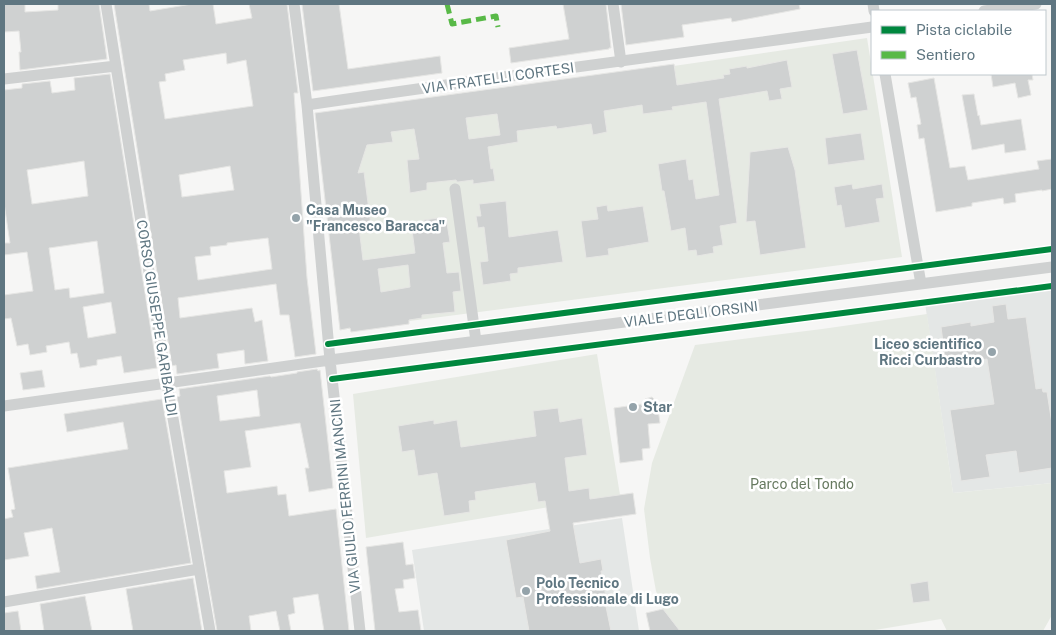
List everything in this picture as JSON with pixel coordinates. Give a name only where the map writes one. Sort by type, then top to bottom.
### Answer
[{"type":"street","name":"CORSO GIUSEPPE GARIBALDI","points":[[106,4],[210,631]]},
{"type":"street","name":"VIA GIULIO FERRINI MANCINI","points":[[294,4],[307,105],[330,360],[360,631]]},
{"type":"street","points":[[612,4],[621,62]]},
{"type":"street","points":[[991,10],[1036,4]]},
{"type":"street","name":"VIA FRATELLI CORTESI","points":[[307,105],[506,76],[871,27]]},
{"type":"street","points":[[4,79],[116,66]]},
{"type":"street","points":[[884,75],[921,284]]},
{"type":"street","points":[[455,189],[476,341]]},
{"type":"street","name":"VIALE DEGLI ORSINI","points":[[4,406],[330,360],[1052,267]]},
{"type":"street","points":[[4,602],[199,570]]},
{"type":"shaded area","name":"Liceo scientifico Ricci Curbastro","points":[[1052,286],[1052,483],[953,493],[925,303]]},
{"type":"shaded area","name":"Polo Tecnico Professionale di Lugo","points":[[622,518],[639,631],[424,631],[412,550]]},
{"type":"green space","points":[[867,38],[871,75],[873,75],[902,257],[340,330],[320,117]]},
{"type":"green space","name":"Parco del Tondo","points":[[927,314],[953,493],[1052,483],[1052,615],[1043,631],[947,631],[941,619],[869,631],[680,631],[663,609],[656,591],[644,509],[652,463],[695,345]]},
{"type":"green space","points":[[597,354],[620,495],[366,538],[353,394]]},
{"type":"building","points":[[4,4],[25,4],[25,12],[58,10],[58,4],[99,4],[107,59],[20,70],[19,31],[4,32]]},
{"type":"building","points":[[114,4],[149,4],[150,11],[192,4],[213,4],[216,24],[252,18],[249,4],[287,4],[298,93],[294,93],[307,278],[316,354],[295,357],[289,315],[280,315],[276,284],[178,298],[180,318],[252,308],[255,322],[262,320],[268,361],[245,364],[244,350],[217,354],[219,368],[177,374],[176,365],[172,366]],"holes":[[[226,53],[227,64],[246,60],[253,106],[165,119],[159,82],[166,81],[165,74],[185,70],[183,60]],[[230,166],[234,190],[182,197],[179,175]],[[268,238],[272,269],[198,280],[195,257],[211,255],[210,247],[227,245],[227,243]]]},
{"type":"building","points":[[302,4],[339,4],[348,69],[440,56],[442,73],[313,91]]},
{"type":"building","points":[[563,4],[606,4],[611,48],[511,63],[509,48],[569,39]]},
{"type":"building","points":[[621,4],[799,4],[800,9],[732,22],[731,18],[682,25],[684,37],[626,45]]},
{"type":"building","points":[[857,50],[868,110],[843,114],[832,54]]},
{"type":"building","points":[[787,60],[792,87],[780,89],[782,99],[769,101],[767,91],[719,99],[737,223],[720,226],[723,245],[713,247],[714,253],[697,256],[696,250],[688,251],[685,228],[671,231],[658,164],[686,159],[689,180],[693,179],[696,199],[719,195],[706,102],[672,107],[673,110],[643,114],[642,105],[604,111],[607,132],[593,135],[591,124],[557,129],[556,126],[517,131],[518,142],[488,147],[495,181],[473,184],[473,180],[427,183],[427,190],[410,193],[407,160],[419,159],[414,129],[391,132],[393,142],[367,145],[358,173],[364,172],[371,226],[359,227],[363,260],[415,253],[412,230],[425,228],[424,220],[446,217],[450,242],[443,243],[447,273],[459,272],[461,291],[453,292],[455,312],[422,315],[422,318],[409,320],[409,324],[351,332],[350,328],[340,330],[315,113],[674,64],[677,85],[724,78],[723,75],[730,74],[729,69],[747,66],[747,68]],"holes":[[[497,114],[500,135],[469,139],[466,118]],[[408,265],[410,287],[381,292],[378,269]]]},
{"type":"building","points":[[110,74],[157,368],[124,373],[121,356],[97,360],[97,365],[80,368],[77,353],[71,354],[69,342],[46,346],[47,352],[30,355],[28,344],[17,346],[11,318],[4,319],[4,295],[33,291],[27,252],[4,255],[4,243],[10,243],[4,203],[4,90],[22,88],[22,84],[50,81],[52,93],[75,90],[74,78]],"holes":[[[84,161],[88,196],[32,204],[27,170]],[[97,241],[104,293],[70,298],[69,288],[55,290],[49,248]],[[111,302],[116,333],[88,338],[83,307]]]},
{"type":"building","points":[[991,75],[1032,75],[1033,80],[1028,80],[1031,95],[1018,98],[1015,83],[993,87]]},
{"type":"building","points":[[934,78],[950,168],[965,166],[968,180],[1039,169],[1037,161],[1052,159],[1052,189],[1015,194],[1016,202],[1004,204],[1003,198],[936,212],[924,138],[919,139],[917,125],[921,124],[916,97],[911,98],[908,83]]},
{"type":"building","points":[[974,94],[981,125],[1021,119],[1026,150],[1005,153],[1004,144],[972,150],[962,95]]},
{"type":"building","points":[[861,133],[865,160],[828,165],[825,138]]},
{"type":"building","points":[[788,147],[795,170],[806,248],[760,255],[755,221],[746,222],[750,152]]},
{"type":"building","points":[[852,184],[853,189],[882,184],[884,198],[876,199],[880,222],[845,228],[841,205],[837,206],[834,187]]},
{"type":"building","points":[[506,201],[509,237],[558,230],[563,262],[518,268],[518,273],[510,274],[511,281],[483,285],[480,262],[488,261],[484,227],[478,228],[476,216],[481,216],[479,204]]},
{"type":"building","points":[[607,205],[608,211],[643,206],[649,242],[608,249],[609,255],[586,258],[581,221],[598,219],[596,207]]},
{"type":"building","points":[[1006,304],[1008,319],[1026,317],[1036,389],[1042,388],[1043,392],[1047,392],[1052,424],[1052,468],[1019,473],[1016,451],[986,455],[990,477],[961,481],[950,410],[994,404],[987,359],[946,365],[941,327],[971,322],[971,326],[994,322],[992,306]]},
{"type":"building","points":[[42,370],[45,387],[23,390],[20,373]]},
{"type":"building","points":[[320,370],[333,488],[309,492],[305,468],[309,468],[300,423],[245,431],[251,467],[224,471],[227,493],[277,486],[278,495],[286,494],[289,516],[336,509],[349,631],[324,631],[318,594],[293,598],[295,613],[288,615],[291,631],[280,631],[276,611],[249,616],[251,631],[217,631],[177,397],[180,396],[179,389]],"holes":[[[257,390],[260,416],[220,421],[217,396]]]},
{"type":"building","points":[[652,397],[657,402],[660,423],[648,424],[650,448],[642,449],[643,460],[620,463],[614,408],[642,404],[645,399]]},
{"type":"building","points":[[162,399],[191,563],[37,589],[35,576],[60,572],[52,528],[24,533],[29,556],[4,560],[4,519],[13,517],[11,510],[15,509],[8,468],[128,449],[123,422],[67,432],[64,414]]},
{"type":"building","points":[[558,408],[560,422],[582,418],[587,455],[565,458],[569,491],[589,488],[590,499],[633,493],[636,514],[573,523],[580,563],[601,559],[603,571],[601,571],[607,602],[605,602],[611,631],[529,631],[523,597],[516,598],[506,540],[550,531],[545,501],[538,502],[535,483],[475,492],[476,500],[469,501],[470,512],[444,516],[437,473],[418,476],[414,450],[402,452],[398,426],[434,420],[434,424],[457,420],[461,447],[536,436],[533,411]]},
{"type":"building","points":[[403,542],[406,565],[413,564],[415,578],[403,580],[404,588],[395,589],[399,612],[418,610],[421,631],[375,631],[366,547]]},
{"type":"building","points":[[193,578],[202,631],[133,631],[126,589]]},
{"type":"building","points":[[928,581],[930,601],[913,603],[910,584]]},
{"type":"building","points":[[85,596],[92,631],[44,631],[40,604]]},
{"type":"building","points":[[663,609],[680,631],[650,631],[646,613]]},
{"type":"building","points":[[18,611],[21,631],[4,631],[4,613]]},
{"type":"marked path","points":[[447,4],[452,24],[496,16],[498,27]]},
{"type":"cycle path","points":[[328,344],[1052,249]]},
{"type":"cycle path","points":[[332,379],[1052,286]]},
{"type":"place","name":"Casa Museo \"Francesco Baracca\"","points":[[296,218]]},
{"type":"place","name":"Liceo scientifico Ricci Curbastro","points":[[992,352]]},
{"type":"place","name":"Star","points":[[633,407]]},
{"type":"place","name":"Polo Tecnico Professionale di Lugo","points":[[526,591]]}]
